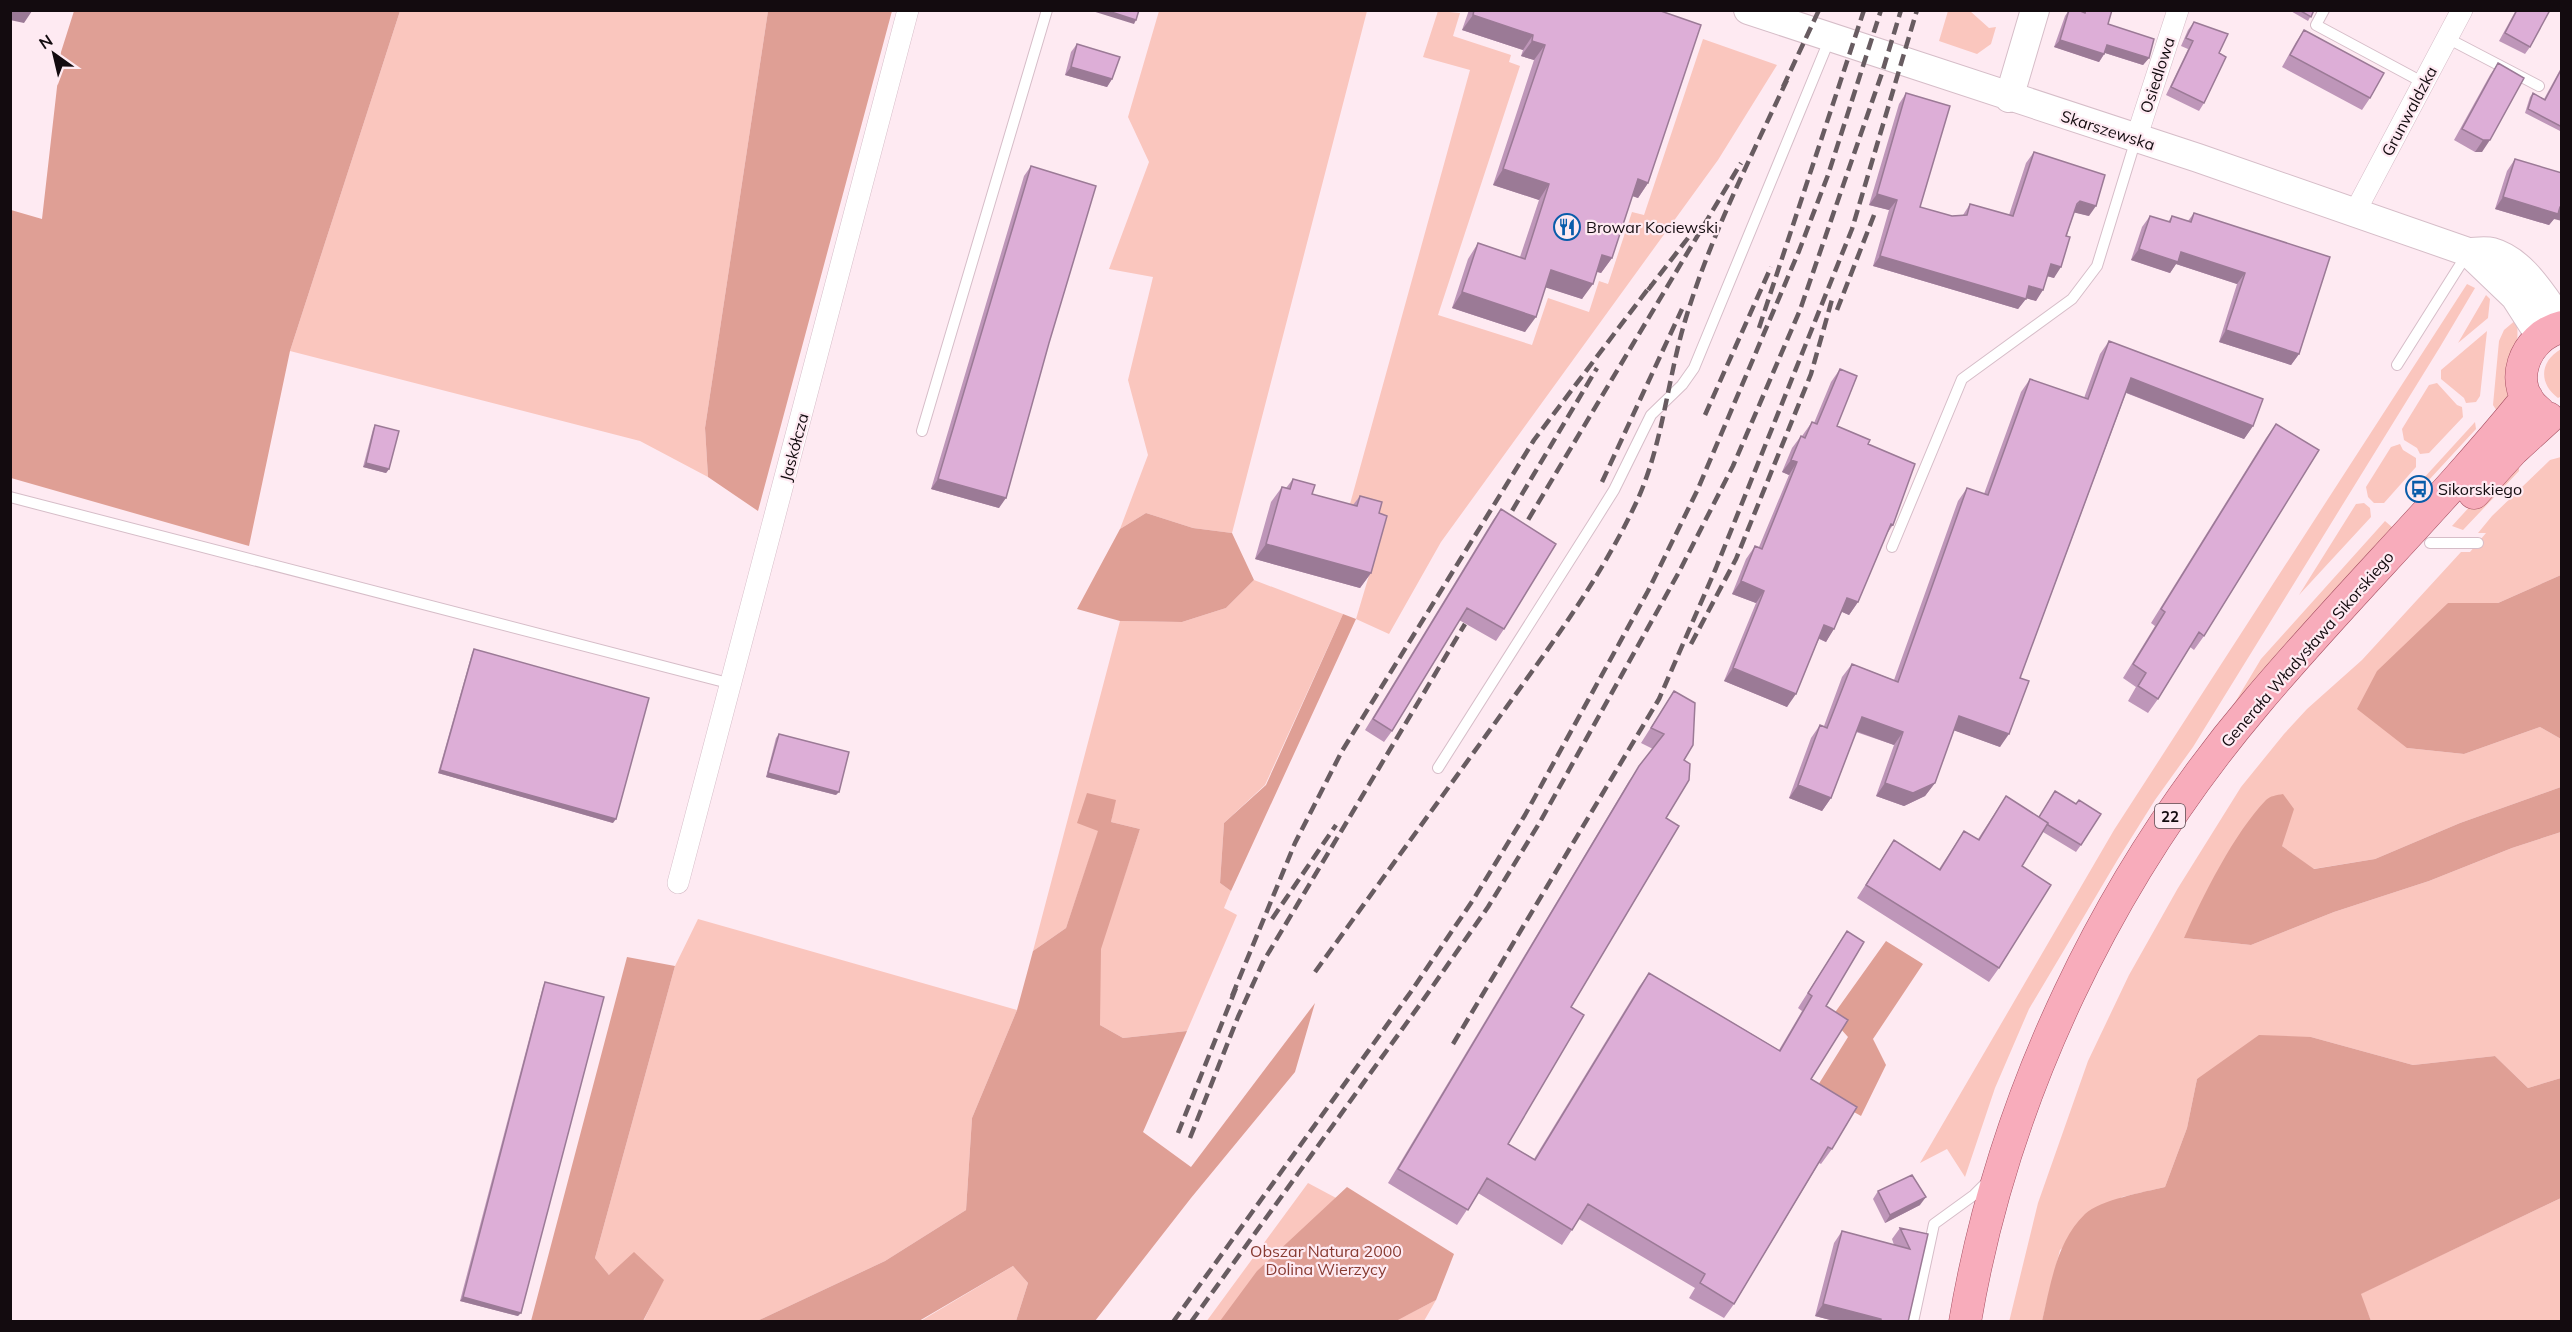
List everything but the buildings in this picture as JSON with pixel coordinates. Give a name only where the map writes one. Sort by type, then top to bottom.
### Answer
[{"type":"main road","name":"Skarszewska","points":[[1748,10],[2355,212],[2468,252],[2515,297],[2554,328]]},
{"type":"main road","points":[[2009,98],[2035,10]]},
{"type":"main road","points":[[2545,413],[2522,382],[2522,365],[2528,349],[2554,328]]},
{"type":"main road","name":"Generała Władysława Sikorskiego","points":[[1983,1322],[1999,1249],[2036,1129],[2085,1009],[2142,900],[2179,840],[2252,740],[2296,687],[2430,543],[2545,413]]},
{"type":"main road","name":"Generała Władysława Sikorskiego","points":[[1965,1322],[1989,1211],[2020,1113],[2060,1014],[2111,912],[2170,816],[2211,759],[2256,703],[2443,497],[2545,413]]},
{"type":"street","name":"Jaskółcza","points":[[678,883],[908,10]]},
{"type":"street","name":"Osiedlowa","points":[[2136,139],[2178,10]]},
{"type":"street","name":"Grunwaldzka","points":[[2355,212],[2462,10]]},
{"type":"lane","points":[[922,430],[1047,10]]},
{"type":"lane","points":[[2324,10],[2316,25],[2424,83]]},
{"type":"lane","points":[[1438,768],[1614,490],[1651,415],[1682,386],[1694,368],[1830,38]]},
{"type":"lane","points":[[2447,38],[2539,86]]},
{"type":"lane","points":[[1892,547],[1962,379],[2072,299],[2097,266],[2136,139]]},
{"type":"lane","points":[[2397,365],[2468,252]]},
{"type":"lane","points":[[10,497],[732,684]]},
{"type":"lane","points":[[2430,543],[2478,543]]},
{"type":"lane","points":[[1913,1322],[1934,1224],[1974,1194],[1996,1173],[2006,1157]]},
{"type":"green space","points":[[74,11],[400,11],[290,351],[249,546],[11,478],[11,210],[42,219],[61,52]]},
{"type":"green space","points":[[400,11],[768,11],[705,428],[708,477],[640,441],[290,351]]},
{"type":"green space","points":[[768,11],[892,11],[758,511],[708,477],[705,428]]},
{"type":"green space","points":[[1159,11],[1367,11],[1232,533],[1193,528],[1146,513],[1120,529],[1148,455],[1128,380],[1153,277],[1109,269],[1149,162],[1128,117]]},
{"type":"green space","points":[[1438,11],[1460,13],[1453,36],[1511,55],[1509,62],[1520,66],[1438,315],[1532,345],[1548,298],[1589,312],[1599,281],[1608,284],[1632,212],[1644,215],[1703,39],[1777,65],[1718,160],[1441,542],[1389,634],[1356,619],[1384,525],[1376,523],[1379,511],[1350,504],[1470,70],[1423,57]]},
{"type":"green space","points":[[1948,11],[1970,11],[1989,28],[1996,27],[1991,44],[1977,54],[1939,41]]},
{"type":"green space","points":[[2467,284],[2475,288],[2440,347],[2193,747],[2155,800],[2118,859],[2029,1009],[1995,1088],[1965,1177],[1947,1149],[1920,1163],[2114,830]]},
{"type":"green space","points":[[2486,295],[2490,299],[2488,318],[2458,343]]},
{"type":"green space","points":[[2517,319],[2515,369],[2509,394],[2500,416],[2493,405],[2499,341],[2504,330]]},
{"type":"green space","points":[[2487,331],[2480,396],[2476,402],[2466,403],[2464,398],[2441,379],[2441,370]]},
{"type":"green space","points":[[2561,349],[2562,396],[2558,398],[2547,386],[2544,373],[2549,360]]},
{"type":"green space","points":[[2437,383],[2457,405],[2462,407],[2463,417],[2429,453],[2420,454],[2417,448],[2404,440],[2402,429],[2429,385]]},
{"type":"green space","points":[[2475,422],[2476,429],[2416,494],[2412,491]]},
{"type":"green space","points":[[2400,444],[2403,450],[2416,458],[2416,467],[2384,503],[2374,503],[2368,497],[2366,487],[2391,447]]},
{"type":"green space","points":[[2561,457],[2561,575],[2498,603],[2448,603],[2407,748],[2464,754],[2540,727],[2561,739],[2561,787],[2460,823],[2375,859],[2313,869],[2282,846],[2184,938],[2251,945],[2334,912],[2429,881],[2512,848],[2561,832],[2561,1078],[2528,1088],[2495,1056],[2413,1065],[2311,1037],[2197,1079],[2187,1128],[2165,1187],[2122,1197],[2060,1250],[2042,1321],[2009,1322],[2038,1203],[2088,1061],[2129,975],[2178,888],[2241,787],[2307,709],[2362,660],[2461,552],[2470,552],[2486,533],[2478,533],[2492,516],[2550,460]]},
{"type":"green space","points":[[2519,466],[2519,471],[2463,530],[2452,526],[2483,492]]},
{"type":"green space","points":[[2364,503],[2370,508],[2371,517],[2299,595],[2356,504]]},
{"type":"green space","points":[[1146,513],[1193,528],[1232,533],[1254,580],[1226,608],[1182,622],[1120,621],[1077,609],[1120,529]]},
{"type":"green space","points":[[2385,521],[2393,528],[2198,764],[2261,659]]},
{"type":"green space","points":[[2561,575],[2561,739],[2540,727],[2464,754],[2407,748],[2357,709],[2377,671],[2448,603],[2498,603]]},
{"type":"green space","points":[[1254,580],[1343,614],[1265,785],[1224,823],[1220,883],[1231,891],[1224,908],[1237,915],[1187,1031],[1123,1038],[1100,1025],[1100,949],[1140,829],[1111,822],[1115,800],[1099,830],[1066,928],[1033,951],[1120,621],[1182,622],[1226,608]]},
{"type":"green space","points":[[1343,614],[1356,619],[1231,891],[1220,883],[1224,823],[1266,785]]},
{"type":"green space","points":[[2561,787],[2561,832],[2512,848],[2429,881],[2334,912],[2251,945],[2184,938],[2231,847],[2254,814],[2266,800],[2272,797],[2283,794],[2294,809],[2282,846],[2314,869],[2375,859],[2460,823]]},
{"type":"green space","points":[[1087,793],[1116,800],[1111,822],[1140,829],[1101,949],[1100,1025],[1123,1038],[1187,1031],[1143,1132],[1191,1167],[1315,1003],[1295,1072],[1191,1198],[1095,1321],[1016,1321],[1028,1283],[1013,1266],[919,1321],[757,1321],[885,1261],[966,1210],[972,1118],[1017,1010],[1033,951],[1066,928],[1098,831],[1077,823]]},
{"type":"green space","points":[[698,919],[1017,1010],[972,1118],[966,1210],[885,1261],[757,1321],[643,1322],[663,1280],[609,1275],[595,1258],[675,966]]},
{"type":"green space","points":[[1886,941],[1923,964],[1873,1039],[1886,1065],[1861,1116],[1815,1090],[1848,1037],[1831,1018]]},
{"type":"green space","points":[[627,957],[675,966],[595,1258],[609,1275],[634,1252],[664,1280],[643,1321],[531,1321]]},
{"type":"green space","points":[[2259,1035],[2311,1037],[2413,1065],[2495,1056],[2528,1088],[2561,1078],[2561,1198],[2361,1294],[2371,1321],[2042,1321],[2056,1264],[2067,1237],[2075,1225],[2085,1214],[2101,1205],[2165,1187],[2187,1128],[2197,1079]]},
{"type":"green space","name":"Obszar Natura 2000 Dolina Wierzycy","points":[[1308,1183],[1443,1255],[1405,1316],[1436,1300],[1424,1321],[1206,1322]]},
{"type":"green space","name":"Obszar Natura 2000 Dolina Wierzycy","points":[[1347,1187],[1454,1254],[1436,1300],[1396,1321],[1220,1321],[1257,1271]]},
{"type":"green space","points":[[2561,1198],[2561,1321],[2371,1321],[2360,1294]]},
{"type":"green space","points":[[1013,1266],[1028,1283],[1016,1321],[919,1322]]},
{"type":"railway","points":[[1783,87],[1819,10]]},
{"type":"railway","points":[[1759,328],[1864,10]]},
{"type":"railway","points":[[1173,1322],[1410,993],[1473,900],[1525,815],[1648,591],[1697,491],[1799,251],[1828,175],[1881,10]]},
{"type":"railway","points":[[1191,1322],[1488,907],[1540,822],[1679,572],[1733,466],[1800,310],[1882,73],[1901,10]]},
{"type":"railway","points":[[1453,1044],[1659,699],[1716,568],[1852,229],[1917,10]]},
{"type":"railway","points":[[1315,972],[1552,643],[1588,589],[1621,532],[1636,503],[1653,459],[1685,321],[1706,259],[1787,80]]},
{"type":"railway","points":[[1519,535],[1741,163]]},
{"type":"railway","points":[[1837,310],[1876,210]]},
{"type":"railway","points":[[1648,290],[1688,238]]},
{"type":"railway","points":[[1705,415],[1771,267]]},
{"type":"railway","points":[[1232,996],[1295,843],[1342,751],[1534,440],[1651,285]]},
{"type":"railway","points":[[1691,644],[1736,559],[1811,374],[1833,296]]},
{"type":"railway","points":[[1602,482],[1682,309]]},
{"type":"railway","points":[[1503,526],[1597,368]]},
{"type":"railway","points":[[1190,1138],[1238,1017],[1263,962],[1465,624]]},
{"type":"railway","points":[[1272,919],[1336,825]]},
{"type":"railway","points":[[1178,1133],[1236,988]]},
{"type":"place","name":"Browar Kociewski","points":[[1567,227]]},
{"type":"place","name":"Sikorskiego","points":[[2419,489]]}]
